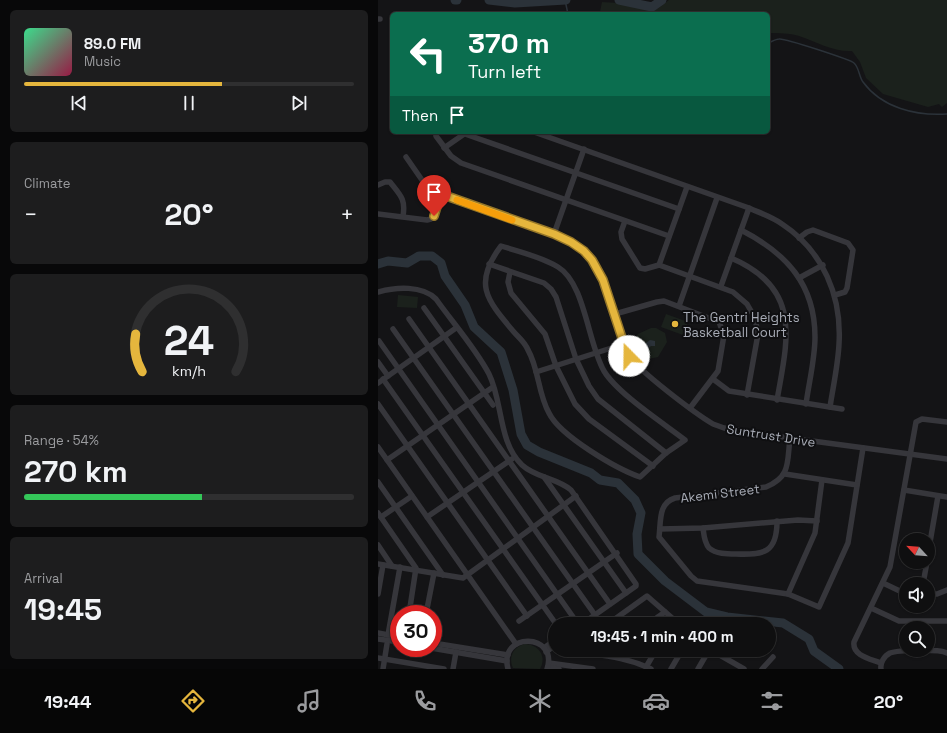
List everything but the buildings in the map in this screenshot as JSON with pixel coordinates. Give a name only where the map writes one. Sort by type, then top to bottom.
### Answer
[{"type":"street","points":[[444,148],[465,134]]},
{"type":"street","points":[[469,134],[679,209]]},
{"type":"street","points":[[540,134],[717,198],[749,208],[783,225],[799,238],[823,265],[836,295],[840,326],[839,345],[830,407]]},
{"type":"street","points":[[436,136],[450,156],[461,163],[669,236]]},
{"type":"street","points":[[554,234],[584,149]]},
{"type":"street","name":"Suntrust Drive","points":[[406,157],[428,186],[441,194],[554,234],[578,246],[592,260],[603,280],[629,356],[637,365],[690,408],[718,426],[790,438],[947,459]]},
{"type":"street","points":[[378,185],[390,182],[405,206],[403,216]]},
{"type":"street","points":[[659,265],[687,187]]},
{"type":"street","points":[[378,214],[427,220],[431,219],[441,194]]},
{"type":"street","points":[[679,306],[717,198]]},
{"type":"street","points":[[721,286],[749,208]]},
{"type":"street","points":[[625,221],[621,232],[622,239],[637,265],[645,269],[659,265],[721,286],[734,292],[747,304],[758,326],[757,344],[747,395]]},
{"type":"street","points":[[741,230],[759,239],[776,251],[799,278],[810,302],[814,320],[815,339],[806,404]]},
{"type":"street","points":[[799,238],[806,232],[813,230],[848,243],[851,246],[853,250],[848,284],[844,292],[836,295]]},
{"type":"street","points":[[501,246],[559,268],[570,278],[575,288],[596,353],[601,365],[611,381],[684,440],[666,453],[640,477],[624,472],[575,440],[548,413],[536,372],[525,345],[496,311],[488,298],[486,280],[489,264],[501,246]]},
{"type":"street","points":[[731,258],[744,264],[765,280],[774,289],[785,311],[787,332],[786,351],[778,400]]},
{"type":"street","points":[[489,264],[544,283],[554,292],[576,359],[589,386],[598,399],[666,453]]},
{"type":"street","points":[[799,278],[823,265]]},
{"type":"street","points":[[510,272],[508,282],[511,293],[545,334],[556,366],[571,398],[582,411],[653,466]]},
{"type":"street","points":[[378,292],[388,289],[407,289],[422,291],[436,299],[488,373],[507,439],[515,456],[528,470],[567,486],[576,496],[616,553],[636,586],[592,617]]},
{"type":"street","points":[[615,314],[657,302],[664,302],[716,320],[721,325],[724,335],[718,371],[690,408]]},
{"type":"street","points":[[424,308],[493,405]]},
{"type":"street","points":[[409,318],[610,604]]},
{"type":"street","points":[[378,383],[456,328]]},
{"type":"street","points":[[393,330],[595,615]]},
{"type":"street","points":[[379,341],[573,617]]},
{"type":"street","points":[[536,372],[624,344]]},
{"type":"street","points":[[378,362],[423,436],[551,617]]},
{"type":"street","points":[[713,378],[729,391],[842,409]]},
{"type":"street","points":[[387,460],[493,387]]},
{"type":"street","points":[[378,404],[527,616]]},
{"type":"street","points":[[947,422],[922,419],[917,420],[915,424],[890,566],[854,646],[861,655],[881,666],[886,656],[893,652],[938,651],[947,654]]},
{"type":"street","points":[[790,438],[785,474],[857,485],[863,448]]},
{"type":"street","points":[[378,447],[516,644]]},
{"type":"street","points":[[427,518],[515,456]]},
{"type":"street","name":"Akemi Street","points":[[785,474],[778,482],[766,488],[669,500],[663,506],[659,537],[663,544],[697,581],[788,594],[818,607],[848,543],[857,485]]},
{"type":"street","points":[[544,477],[626,593]]},
{"type":"street","points":[[788,594],[816,533],[822,480]]},
{"type":"street","points":[[378,482],[443,575]]},
{"type":"street","points":[[904,490],[947,497]]},
{"type":"street","points":[[410,605],[416,568],[379,515],[412,496]]},
{"type":"street","points":[[378,594],[381,564],[463,578],[576,496]]},
{"type":"street","points":[[932,533],[938,496]]},
{"type":"street","points":[[660,529],[703,528],[777,521],[817,521]]},
{"type":"street","points":[[703,528],[704,538],[709,547],[716,551],[723,554],[757,555],[767,551],[773,544],[777,535],[777,521]]},
{"type":"street","points":[[378,545],[392,566]]},
{"type":"street","points":[[519,622],[616,553]]},
{"type":"street","points":[[378,633],[388,635],[400,567]]},
{"type":"street","points":[[428,605],[434,573]]},
{"type":"street","points":[[883,583],[899,591]]},
{"type":"street","points":[[935,594],[947,590]]},
{"type":"street","points":[[618,617],[647,596],[669,617]]},
{"type":"street","points":[[871,608],[899,621],[947,621]]},
{"type":"street","points":[[658,617],[665,612]]},
{"type":"street","points":[[378,639],[390,641]]},
{"type":"street","points":[[508,669],[507,658],[516,644],[529,640],[539,644],[545,650],[548,667]]},
{"type":"street","points":[[383,669],[387,644]]},
{"type":"street","points":[[442,645],[507,658]]},
{"type":"street","points":[[545,650],[548,647]]},
{"type":"street","points":[[442,650],[507,658]]},
{"type":"street","points":[[453,669],[456,652]]},
{"type":"street","points":[[614,657],[649,668],[653,657]]},
{"type":"street","points":[[671,669],[678,657]]},
{"type":"street","points":[[698,669],[706,657]]},
{"type":"street","points":[[723,657],[744,669]]},
{"type":"street","points":[[762,669],[773,657]]},
{"type":"street","points":[[378,658],[444,669]]},
{"type":"street","points":[[548,667],[559,669]]},
{"type":"street","points":[[548,667],[593,669]]},
{"type":"shaded area","points":[[669,0],[947,0],[947,103],[942,107],[939,104],[928,107],[883,94],[866,78],[860,62],[852,51],[838,50],[795,35],[770,33],[770,12],[600,12],[602,2],[634,4],[650,11],[657,9]]},
{"type":"shaded area","points":[[398,295],[418,297],[417,308],[397,307]]},
{"type":"shaded area","name":"The Gentri Heights Basketball Court","points":[[666,314],[688,322],[683,335],[661,327]]},
{"type":"shaded area","points":[[651,328],[656,328],[665,333],[667,342],[658,357],[648,359],[637,355],[632,343],[638,334]]},
{"type":"shaded area","points":[[650,340],[655,341],[655,346],[651,346],[645,351],[642,350],[642,346]]},
{"type":"shaded area","points":[[525,644],[534,646],[540,652],[543,660],[540,669],[513,668],[511,656],[517,647]]},
{"type":"waterway","points":[[489,0],[515,3],[566,0]]},
{"type":"waterway","points":[[565,0],[568,12]]},
{"type":"waterway","points":[[619,0],[652,7],[662,0]]},
{"type":"waterway","points":[[770,42],[778,39],[793,42],[850,61],[856,65],[863,82],[871,91],[890,104],[912,112],[923,114],[947,114]]},
{"type":"waterway","points":[[378,264],[388,261],[407,263],[419,256],[432,256],[441,263],[445,276],[465,305],[474,327],[501,352],[513,390],[521,434],[527,445],[539,452],[591,473],[600,480],[618,483],[635,500],[641,513],[637,534],[638,554],[665,581],[706,612],[727,617],[783,623],[809,639],[814,651],[839,669]]},
{"type":"slow traffic","points":[[457,200],[512,220]]},
{"type":"place","name":"The Gentri Heights Basketball Court","points":[[675,324]]},
{"type":"route","points":[[434,216],[441,194],[554,234],[578,246],[592,260],[598,269],[629,356]]}]
